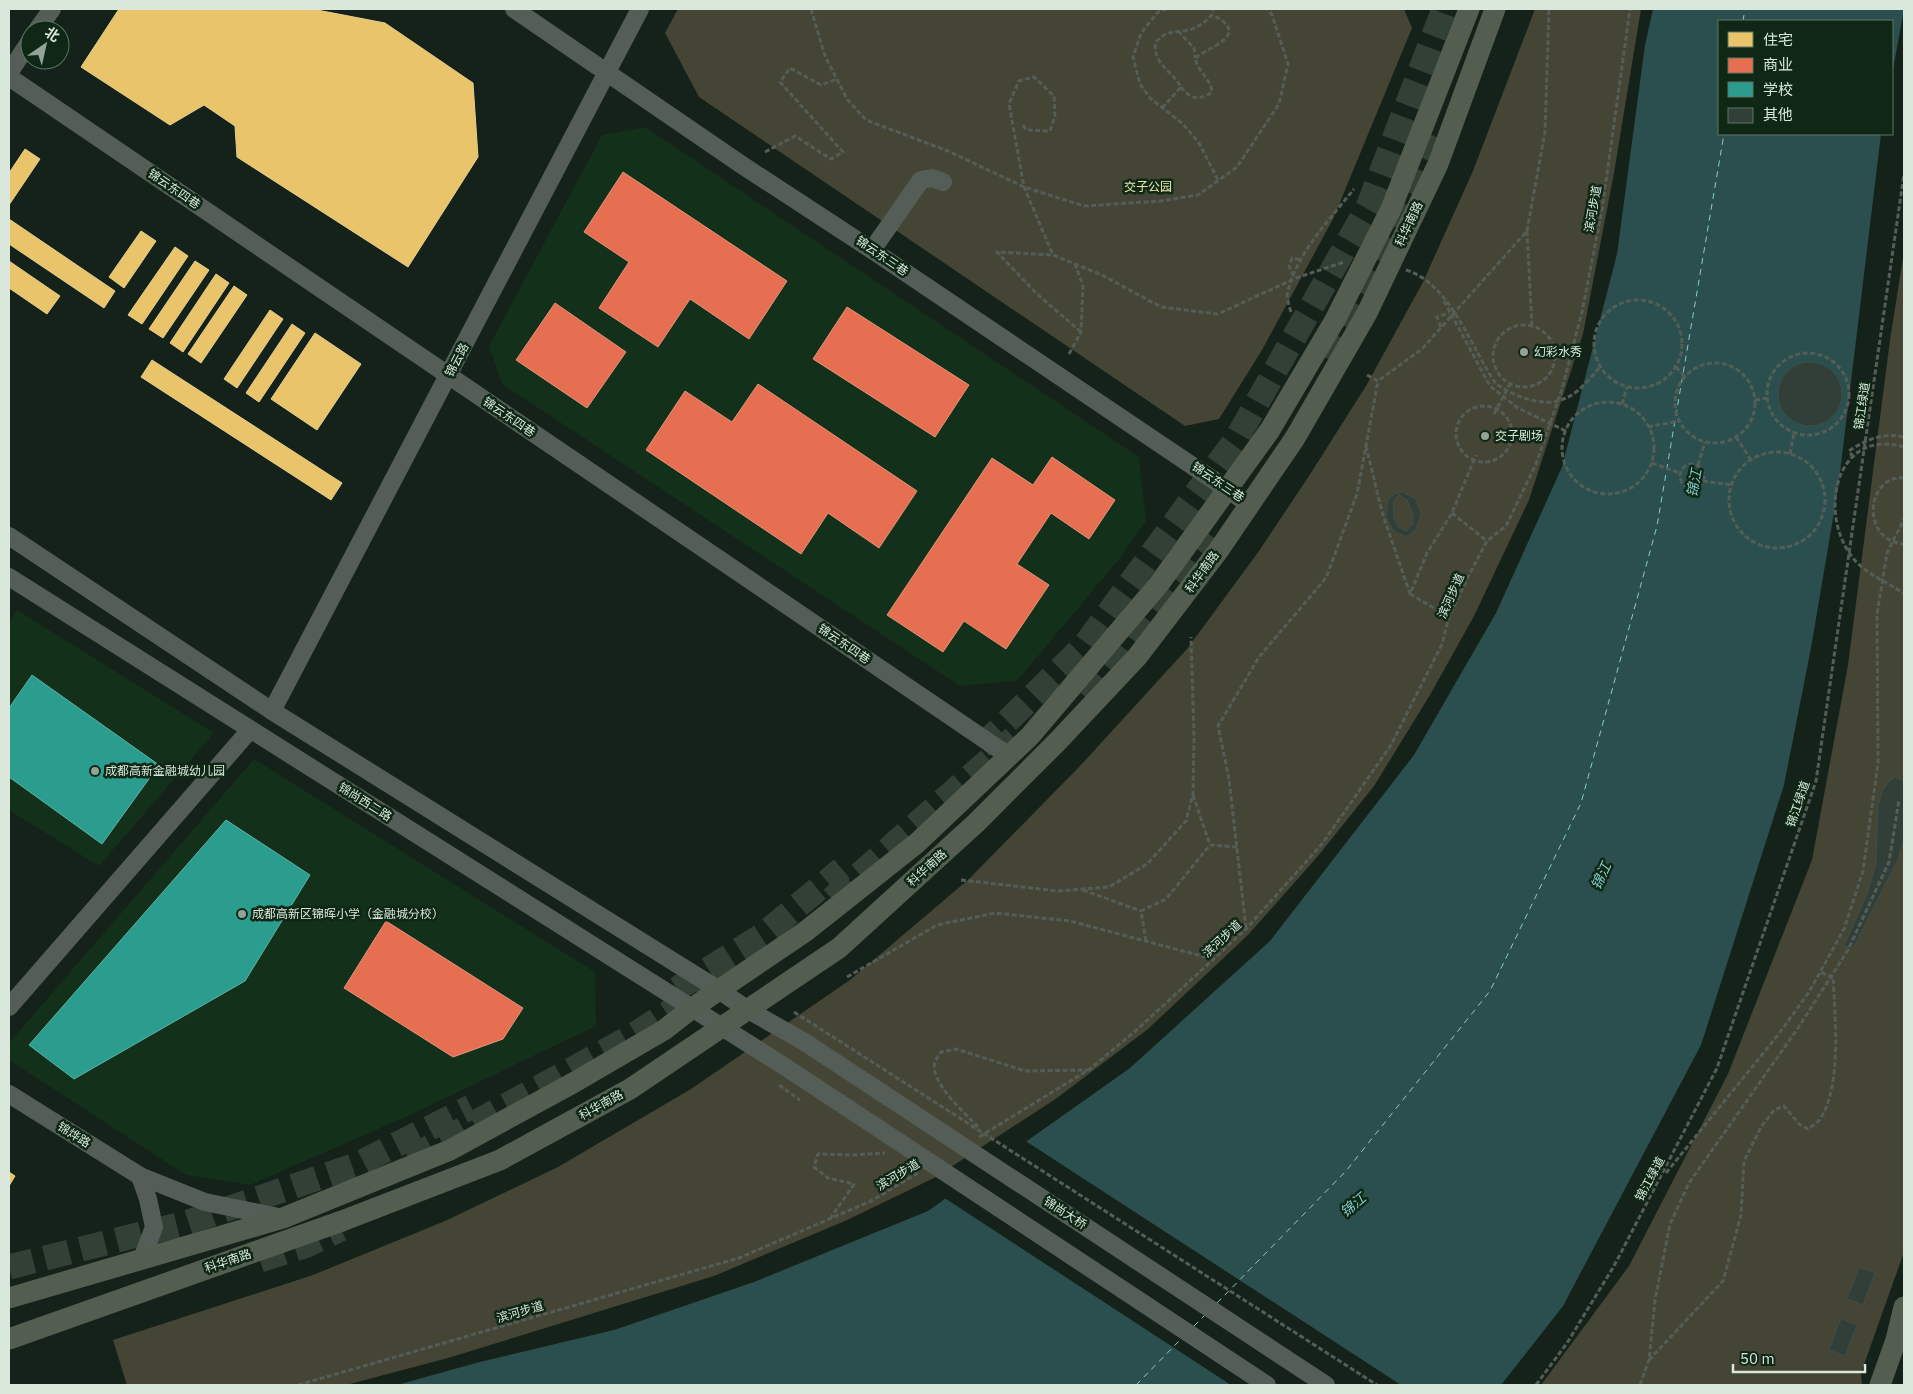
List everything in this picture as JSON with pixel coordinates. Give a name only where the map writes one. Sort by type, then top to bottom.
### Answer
[{"type":"main road","name":"科华南路","points":[[9,1298],[283,1218],[450,1150],[573,1083],[664,1030],[691,1009],[806,932],[910,849],[1030,736],[1159,584],[1270,430],[1330,328],[1391,209],[1468,9]]},
{"type":"main road","name":"科华南路","points":[[9,1339],[342,1222],[500,1160],[630,1089],[722,1029],[839,948],[976,823],[1057,742],[1137,657],[1218,552],[1295,438],[1368,313],[1438,164],[1496,9]]},
{"type":"main road","points":[[1880,1385],[1896,1340],[1904,1306]]},
{"type":"street","points":[[45,20],[52,9]]},
{"type":"street","name":"锦云东三巷","points":[[514,9],[742,165],[872,250],[1249,504]]},
{"type":"street","name":"锦云路","points":[[272,711],[640,9]]},
{"type":"street","points":[[9,75],[20,57]]},
{"type":"street","name":"锦云东四巷","points":[[9,75],[448,376],[1009,756]]},
{"type":"street","points":[[872,250],[921,180],[932,178],[944,182]]},
{"type":"street","name":"锦尚大桥","points":[[9,536],[272,711],[719,990],[748,1010],[803,1041],[1326,1385]]},
{"type":"street","name":"锦尚西二路","points":[[9,576],[722,1029],[787,1068],[1267,1385]]},
{"type":"street","points":[[9,1007],[250,730]]},
{"type":"street","name":"锦烨路","points":[[9,1094],[140,1176],[205,1202],[283,1218]]},
{"type":"street","points":[[140,1176],[148,1199],[154,1227],[142,1259]]},
{"type":"path","points":[[811,9],[824,56],[847,99],[866,120],[948,151],[1024,187],[1084,206],[1161,201],[1198,195],[1219,182],[1237,167],[1280,104],[1288,64],[1272,15],[1267,9]]},
{"type":"path","points":[[1167,9],[1158,12],[1141,33],[1133,57],[1140,84],[1150,98],[1183,124],[1199,143],[1219,182]]},
{"type":"path","points":[[1178,30],[1194,48],[1197,66],[1212,85],[1212,92],[1205,98],[1194,98],[1186,94],[1158,61],[1155,55],[1155,42],[1168,31],[1178,30],[1189,30],[1200,26],[1212,15],[1213,9]]},
{"type":"path","points":[[1532,326],[1527,231],[1545,132],[1549,9]]},
{"type":"path","name":"滨河步道","points":[[970,1142],[1090,1070],[1141,1026],[1246,928],[1322,844],[1391,745],[1442,644],[1449,617],[1487,542],[1506,526],[1536,464],[1562,388],[1577,331],[1602,210],[1630,9]]},
{"type":"path","points":[[1195,58],[1206,50],[1219,47],[1226,40],[1228,30],[1223,20],[1212,15]]},
{"type":"path","points":[[765,152],[795,136],[831,159],[843,152],[780,82],[790,68],[821,85],[837,80]]},
{"type":"path","points":[[1023,125],[1026,130],[1050,131],[1055,116],[1054,96],[1034,76],[1019,81],[1009,104],[1024,187],[1053,255]]},
{"type":"path","points":[[1162,108],[1181,87]]},
{"type":"path","name":"锦江绿道","points":[[1536,1385],[1567,1343],[1614,1266],[1661,1179],[1717,1068],[1816,781],[1904,174]]},
{"type":"path","points":[[1290,312],[1287,291],[1301,260],[1320,231],[1354,189]]},
{"type":"path","points":[[1246,928],[1229,779],[1218,726],[1259,658],[1326,578],[1356,494],[1378,381],[1422,349],[1527,231]]},
{"type":"path","points":[[1081,332],[1037,294],[997,252],[1053,255],[1102,276],[1161,308],[1218,314],[1296,278],[1346,261]]},
{"type":"path","points":[[1296,278],[1289,266],[1292,258],[1301,260]]},
{"type":"path","points":[[1069,354],[1081,332],[1083,286],[1075,264]]},
{"type":"path","points":[[1400,269],[1427,280],[1440,294],[1452,309],[1482,364],[1496,384],[1506,391],[1534,401],[1550,402],[1566,398],[1587,383],[1601,366]]},
{"type":"path","points":[[1440,294],[1490,386],[1518,408],[1566,432]]},
{"type":"path","points":[[1640,300],[1654,304],[1668,312],[1677,323],[1682,338],[1682,353],[1676,367],[1666,379],[1654,386],[1640,389],[1627,387],[1614,381],[1601,366],[1594,346],[1596,332],[1602,320],[1611,309],[1624,302],[1640,300]]},
{"type":"path","points":[[1441,328],[1437,317],[1449,313]]},
{"type":"path","points":[[1521,324],[1532,326],[1549,337],[1555,357],[1553,368],[1548,377],[1530,387],[1510,384],[1496,370],[1493,355],[1496,340],[1511,327],[1521,324]]},
{"type":"path","points":[[1812,352],[1826,356],[1846,376],[1849,390],[1848,404],[1842,418],[1832,428],[1821,434],[1808,436],[1794,433],[1783,427],[1774,418],[1767,398],[1768,380],[1774,368],[1784,359],[1797,353],[1812,352]]},
{"type":"path","points":[[1712,362],[1726,364],[1738,369],[1748,379],[1754,391],[1755,400],[1753,417],[1746,429],[1736,437],[1724,442],[1705,442],[1687,432],[1679,421],[1675,408],[1675,395],[1685,376],[1699,365],[1712,362]]},
{"type":"path","points":[[1676,367],[1685,376]]},
{"type":"path","points":[[1367,375],[1378,381]]},
{"type":"path","points":[[1496,412],[1510,384]]},
{"type":"path","points":[[1622,404],[1627,387]]},
{"type":"path","points":[[1755,400],[1767,398]]},
{"type":"path","points":[[1608,402],[1622,404],[1635,411],[1648,427],[1654,449],[1652,463],[1645,476],[1634,486],[1621,492],[1606,494],[1590,490],[1577,482],[1567,469],[1563,454],[1563,438],[1569,424],[1580,412],[1593,404],[1608,402]]},
{"type":"path","points":[[1483,406],[1496,412],[1507,419],[1511,428],[1509,446],[1496,459],[1487,462],[1474,460],[1463,453],[1458,445],[1457,428],[1460,419],[1474,408],[1483,406]]},
{"type":"path","points":[[1648,427],[1679,421]]},
{"type":"path","points":[[1790,454],[1794,433]]},
{"type":"path","points":[[1853,457],[1849,451],[1872,438],[1885,436],[1904,437]]},
{"type":"path","points":[[1736,437],[1752,460]]},
{"type":"path","points":[[1698,465],[1705,442]]},
{"type":"path","points":[[1366,444],[1382,512],[1410,594],[1449,617]]},
{"type":"path","points":[[1904,447],[1884,444],[1870,447],[1853,457],[1842,470],[1837,481],[1833,506],[1839,533],[1852,558],[1873,577],[1904,594]]},
{"type":"path","points":[[1770,452],[1790,454],[1802,458],[1814,469],[1822,483],[1825,505],[1816,529],[1804,540],[1790,546],[1774,548],[1759,544],[1746,536],[1736,524],[1730,510],[1730,494],[1732,484],[1743,466],[1752,460],[1770,452]]},
{"type":"path","points":[[1410,594],[1428,553],[1452,513],[1476,455]]},
{"type":"path","points":[[1652,463],[1680,473]]},
{"type":"path","points":[[1687,465],[1698,465],[1703,470],[1703,481],[1698,487],[1686,486],[1681,481],[1680,473],[1687,465]]},
{"type":"path","points":[[1904,478],[1887,482],[1874,502],[1872,515],[1878,531],[1891,542],[1904,544]]},
{"type":"path","points":[[1703,481],[1732,484]]},
{"type":"path","points":[[1825,505],[1833,506]]},
{"type":"path","points":[[1452,513],[1487,542]]},
{"type":"path","points":[[1661,1179],[1778,1035],[1809,992],[1844,929],[1864,871],[1878,762],[1877,614],[1886,552],[1904,519]]},
{"type":"path","points":[[961,880],[1058,891],[1109,887],[1147,864],[1186,821],[1193,794],[1194,737],[1191,636]]},
{"type":"path","points":[[1193,794],[1210,845]]},
{"type":"path","points":[[1640,1385],[1649,1360],[1655,1300],[1670,1224],[1689,1182],[1833,977],[1848,950],[1889,862],[1899,800]]},
{"type":"path","points":[[1210,845],[1236,847]]},
{"type":"path","points":[[1080,889],[1141,912],[1166,899],[1210,845]]},
{"type":"path","points":[[1141,912],[1146,941]]},
{"type":"path","points":[[847,977],[937,924],[995,913],[1070,921],[1213,959]]},
{"type":"path","points":[[1820,972],[1833,977]]},
{"type":"path","points":[[1649,1360],[1723,1281],[1741,1215],[1744,1161],[1761,1127],[1774,1110],[1784,1106],[1799,1124],[1808,1129],[1820,1120],[1832,1086],[1837,1033],[1833,977]]},
{"type":"path","points":[[794,1012],[847,1044],[1377,1385]]},
{"type":"path","points":[[982,1131],[945,1092],[936,1072],[934,1062],[941,1052],[956,1049],[1025,1071],[1090,1070]]},
{"type":"path","points":[[830,1220],[854,1184],[828,1178],[814,1167],[818,1154],[890,1153]]},
{"type":"path","name":"滨河步道","points":[[298,1385],[739,1258],[871,1202],[921,1172]]},
{"type":"shaded area","points":[[645,127],[1139,457],[1146,521],[1120,558],[1017,681],[960,686],[502,384],[489,346],[602,135]]},
{"type":"shaded area","name":"成都高新金融城幼儿园","points":[[17,610],[214,733],[99,866],[9,810],[9,622]]},
{"type":"shaded area","name":"成都高新区锦晖小学（金融城分校）","points":[[254,759],[595,972],[596,1026],[410,1115],[250,1185],[186,1175],[9,1060],[9,1043]]},
{"type":"green space","name":"交子公园","points":[[678,9],[1404,9],[1412,28],[1333,219],[1262,350],[1219,419],[1185,426],[699,97],[665,33]]},
{"type":"green space","points":[[1535,9],[1641,9],[1614,173],[1583,334],[1529,500],[1474,616],[1430,695],[1374,786],[1318,856],[1248,935],[1148,1029],[1057,1098],[934,1178],[845,1221],[714,1276],[448,1358],[346,1385],[127,1385],[113,1340],[313,1275],[445,1221],[558,1167],[691,1089],[850,980],[969,879],[1080,766],[1187,649],[1259,551],[1309,476],[1366,386],[1423,282],[1473,171]]},
{"type":"green space","points":[[1904,251],[1904,1252],[1861,1373],[1862,1385],[1541,1385],[1629,1266],[1728,1074],[1812,860],[1848,665],[1890,340]]},
{"type":"water","name":"锦江","points":[[1653,9],[1904,9],[1893,70],[1893,20],[1718,20],[1718,135],[1881,135],[1838,489],[1811,648],[1784,785],[1701,1045],[1563,1306],[1501,1385],[397,1385],[476,1363],[614,1330],[754,1282],[928,1211],[1130,1068],[1270,941],[1414,755],[1496,613],[1562,467],[1617,254],[1645,45]]},
{"type":"pier","points":[[1024,1140],[1401,1385],[1231,1385],[943,1197]]},
{"type":"building: 住宅","points":[[119,9],[312,9],[385,23],[473,83],[478,157],[408,267],[237,157],[235,126],[204,105],[170,125],[81,67]]},
{"type":"building: 住宅","points":[[25,149],[40,159],[9,205],[9,173]]},
{"type":"building: 住宅","points":[[9,219],[115,291],[104,308],[9,244]]},
{"type":"building: 住宅","points":[[141,231],[156,241],[124,288],[109,277]]},
{"type":"building: 住宅","points":[[175,247],[188,256],[142,324],[128,315]]},
{"type":"building: 住宅","points":[[9,261],[60,296],[47,314],[9,288]]},
{"type":"building: 住宅","points":[[195,261],[209,270],[163,338],[149,329]]},
{"type":"building: 住宅","points":[[216,274],[229,283],[183,352],[170,343]]},
{"type":"building: 住宅","points":[[234,286],[247,295],[201,363],[188,354]]},
{"type":"building: 住宅","points":[[270,310],[283,319],[237,388],[224,379]]},
{"type":"building: 住宅","points":[[292,324],[305,333],[259,402],[246,393]]},
{"type":"building: 住宅","points":[[315,333],[361,364],[317,430],[271,399]]},
{"type":"building: 住宅","points":[[152,360],[342,483],[331,500],[141,377]]},
{"type":"building: 住宅","points":[[9,1172],[15,1176],[9,1186]]},
{"type":"building: 商业","points":[[623,172],[787,281],[749,339],[690,299],[658,347],[599,308],[629,262],[584,232]]},
{"type":"building: 商业","points":[[555,303],[626,352],[587,408],[516,360]]},
{"type":"building: 商业","points":[[847,307],[969,385],[935,437],[813,359]]},
{"type":"building: 商业","points":[[758,384],[917,491],[879,548],[828,513],[801,554],[646,450],[685,391],[732,422]]},
{"type":"building: 商业","points":[[1052,457],[1115,500],[1089,539],[1051,513],[1017,564],[1049,585],[1006,649],[964,621],[943,652],[887,615],[992,458],[1033,485]]},
{"type":"building: 商业","points":[[386,921],[523,1008],[503,1039],[453,1057],[344,988]]},
{"type":"building: 学校","points":[[32,675],[159,765],[102,844],[9,777],[9,708]]},
{"type":"building: 学校","points":[[226,820],[310,875],[245,981],[74,1079],[29,1045]]},
{"type":"building: 其他","points":[[1810,362],[1828,368],[1836,376],[1842,394],[1836,412],[1828,420],[1810,426],[1792,420],[1784,412],[1778,394],[1784,376],[1792,368]]},
{"type":"building: 其他","points":[[1403,492],[1416,499],[1421,514],[1416,529],[1409,536],[1393,531],[1386,517],[1388,500],[1395,494]],"holes":[[[1399,495],[1407,500],[1413,515],[1413,524],[1406,531],[1399,527],[1394,518],[1393,502]]]},
{"type":"building: 其他","points":[[1895,777],[1904,781],[1904,840],[1897,862],[1853,948],[1844,946],[1868,891],[1876,863],[1878,806],[1882,791],[1889,781]]},
{"type":"building: 其他","points":[[1859,1267],[1875,1273],[1863,1305],[1847,1299]]},
{"type":"building: 其他","points":[[1841,1318],[1857,1325],[1845,1356],[1829,1350]]},
{"type":"ferry route","points":[[1743,20],[1745,9]]},
{"type":"ferry route","points":[[1217,1303],[1346,1171],[1490,991],[1581,803],[1657,526],[1724,135]]},
{"type":"ferry route","points":[[1194,1326],[1205,1315]]},
{"type":"ferry route","points":[[1136,1385],[1182,1338]]},
{"type":"tunnel","points":[[981,747],[1085,645],[1237,438],[1368,207],[1444,9]]},
{"type":"tunnel","points":[[1330,360],[1443,129]]},
{"type":"tunnel","points":[[1087,698],[1214,538]]},
{"type":"tunnel","points":[[832,899],[1014,738]]},
{"type":"tunnel","points":[[677,989],[763,935],[842,869]]},
{"type":"tunnel","points":[[409,1159],[629,1038],[702,991]]},
{"type":"tunnel","points":[[9,1267],[186,1223],[356,1165],[471,1107]]},
{"type":"tunnel","points":[[260,1260],[307,1245],[341,1229]]},
{"type":"place","name":"幻彩水秀","points":[[1524,352]]},
{"type":"place","name":"交子剧场","points":[[1485,436]]},
{"type":"place","name":"成都高新金融城幼儿园","points":[[95,771]]},
{"type":"place","name":"成都高新区锦晖小学（金融城分校）","points":[[242,914]]}]
